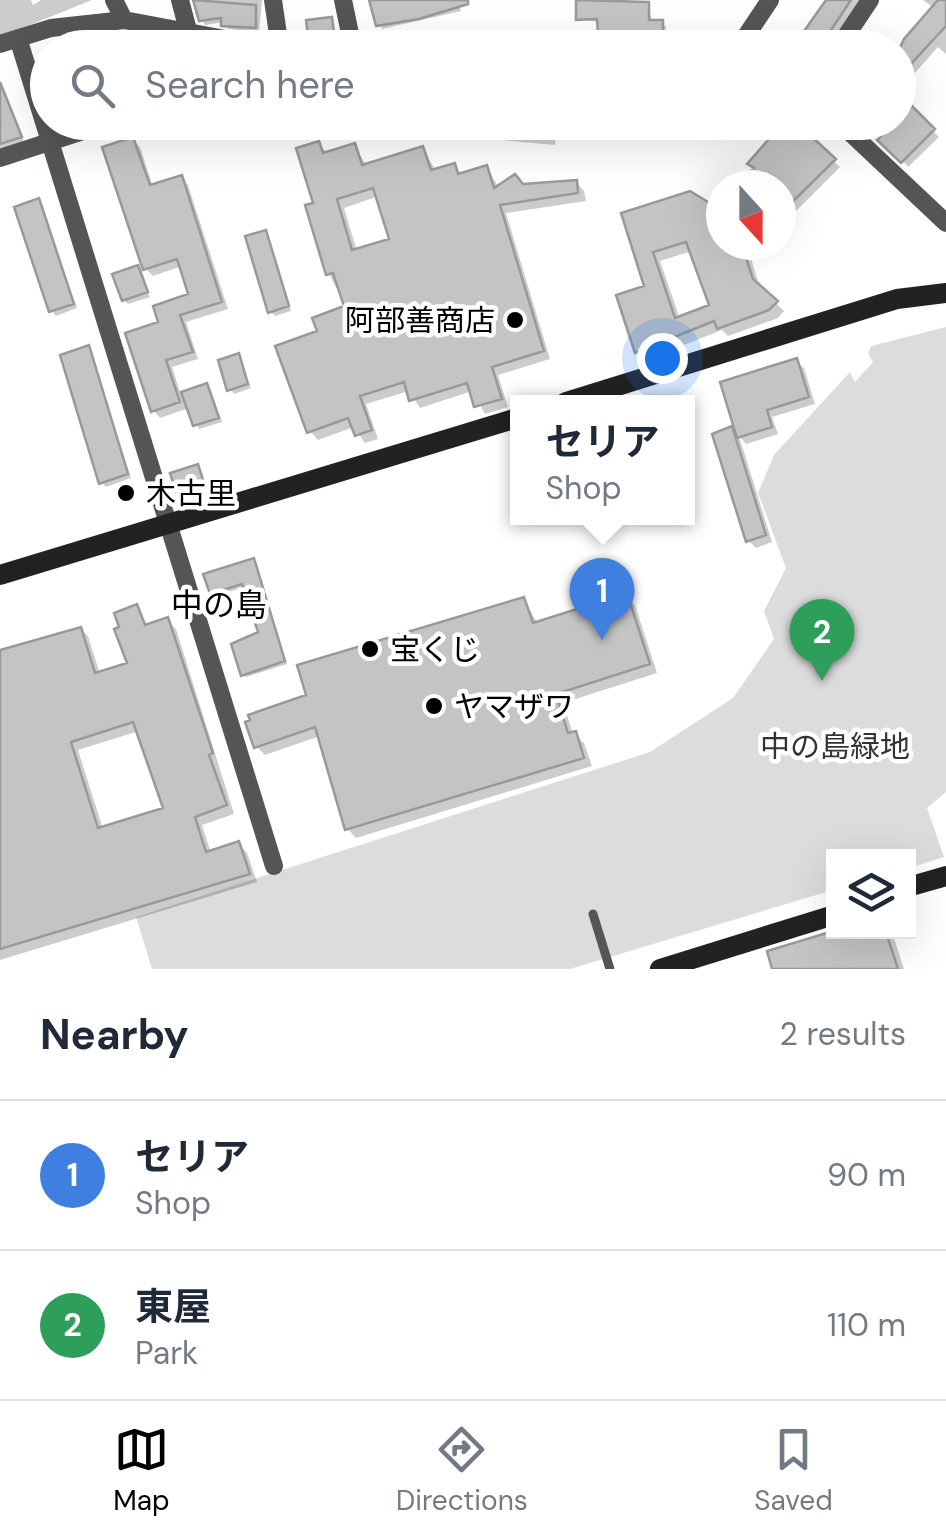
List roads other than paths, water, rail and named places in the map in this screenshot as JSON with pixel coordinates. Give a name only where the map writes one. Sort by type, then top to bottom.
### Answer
[{"type":"street","points":[[114,0],[124,20]]},
{"type":"street","points":[[180,0],[188,30]]},
{"type":"street","points":[[273,0],[276,30]]},
{"type":"street","points":[[343,0],[349,30]]},
{"type":"street","points":[[750,30],[770,0]]},
{"type":"street","points":[[850,30],[870,0]]},
{"type":"street","points":[[45,30],[124,20],[170,30]]},
{"type":"street","points":[[9,41],[30,95]]},
{"type":"street","points":[[48,140],[274,866]]},
{"type":"street","points":[[0,158],[58,140]]},
{"type":"street","points":[[858,140],[946,224]]},
{"type":"street","points":[[588,395],[897,299],[946,293]]},
{"type":"street","points":[[0,575],[510,420]]},
{"type":"street","points":[[916,885],[946,876]]},
{"type":"street","points":[[660,969],[826,917]]},
{"type":"street","points":[[731,947],[738,969]]},
{"type":"lane","points":[[592,914],[610,969]]},
{"type":"place","name":"阿部善商店","points":[[515,320]]},
{"type":"place","name":"木古里","points":[[126,493]]},
{"type":"place","name":"セリア","points":[[602,640]]},
{"type":"place","name":"宝くじ","points":[[370,649]]},
{"type":"place","name":"東屋","points":[[822,681]]},
{"type":"place","name":"ヤマザワ","points":[[434,706]]},
{"type":"district","name":"中の島","points":[[219,605]]},
{"type":"park label","name":"中の島緑地","points":[[835,746]]}]
